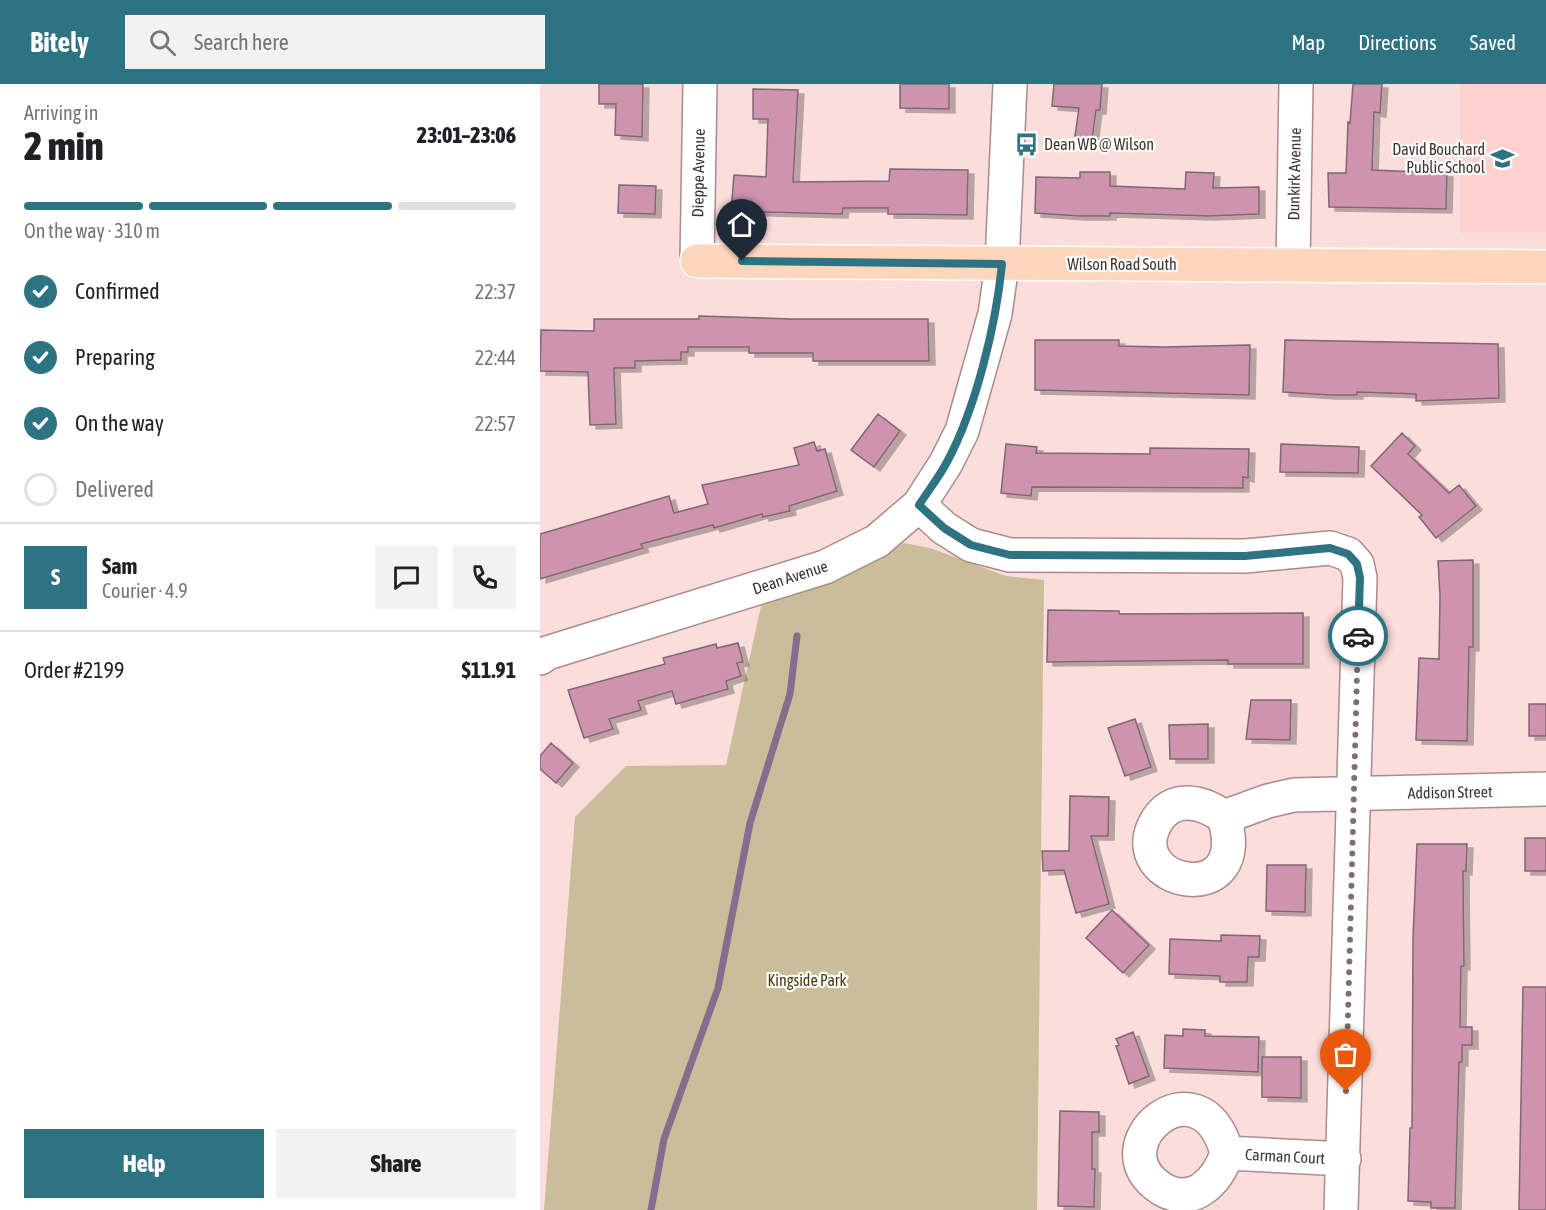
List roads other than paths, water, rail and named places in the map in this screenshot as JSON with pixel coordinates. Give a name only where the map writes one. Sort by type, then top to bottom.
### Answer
[{"type":"main road","name":"Wilson Road South","points":[[697,261],[1546,267]]},
{"type":"street","name":"Dieppe Avenue","points":[[697,261],[700,84]]},
{"type":"street","name":"Dean Avenue","points":[[540,658],[558,649],[825,567],[877,542],[919,505],[946,463],[962,431],[995,315],[1002,264],[1010,84]]},
{"type":"street","name":"Dunkirk Avenue","points":[[1293,265],[1296,84]]},
{"type":"street","points":[[919,505],[944,528],[971,545],[1010,555],[1245,556],[1330,548],[1348,554],[1357,564],[1360,578],[1341,1210]]},
{"type":"street","name":"Addison Street","points":[[1224,817],[1268,801],[1294,795],[1546,789]]},
{"type":"street","name":"Carman Court","points":[[1227,1152],[1344,1159]]},
{"type":"waterway","points":[[651,1210],[664,1139],[718,988],[750,823],[790,694],[797,636]]},
{"type":"place","name":"Dean WB @ Wilson","points":[[1026,144]]},
{"type":"place","name":"David Bouchard Public School","points":[[1503,158]]},
{"type":"park label","name":"Kingside Park","points":[[807,980]]}]
